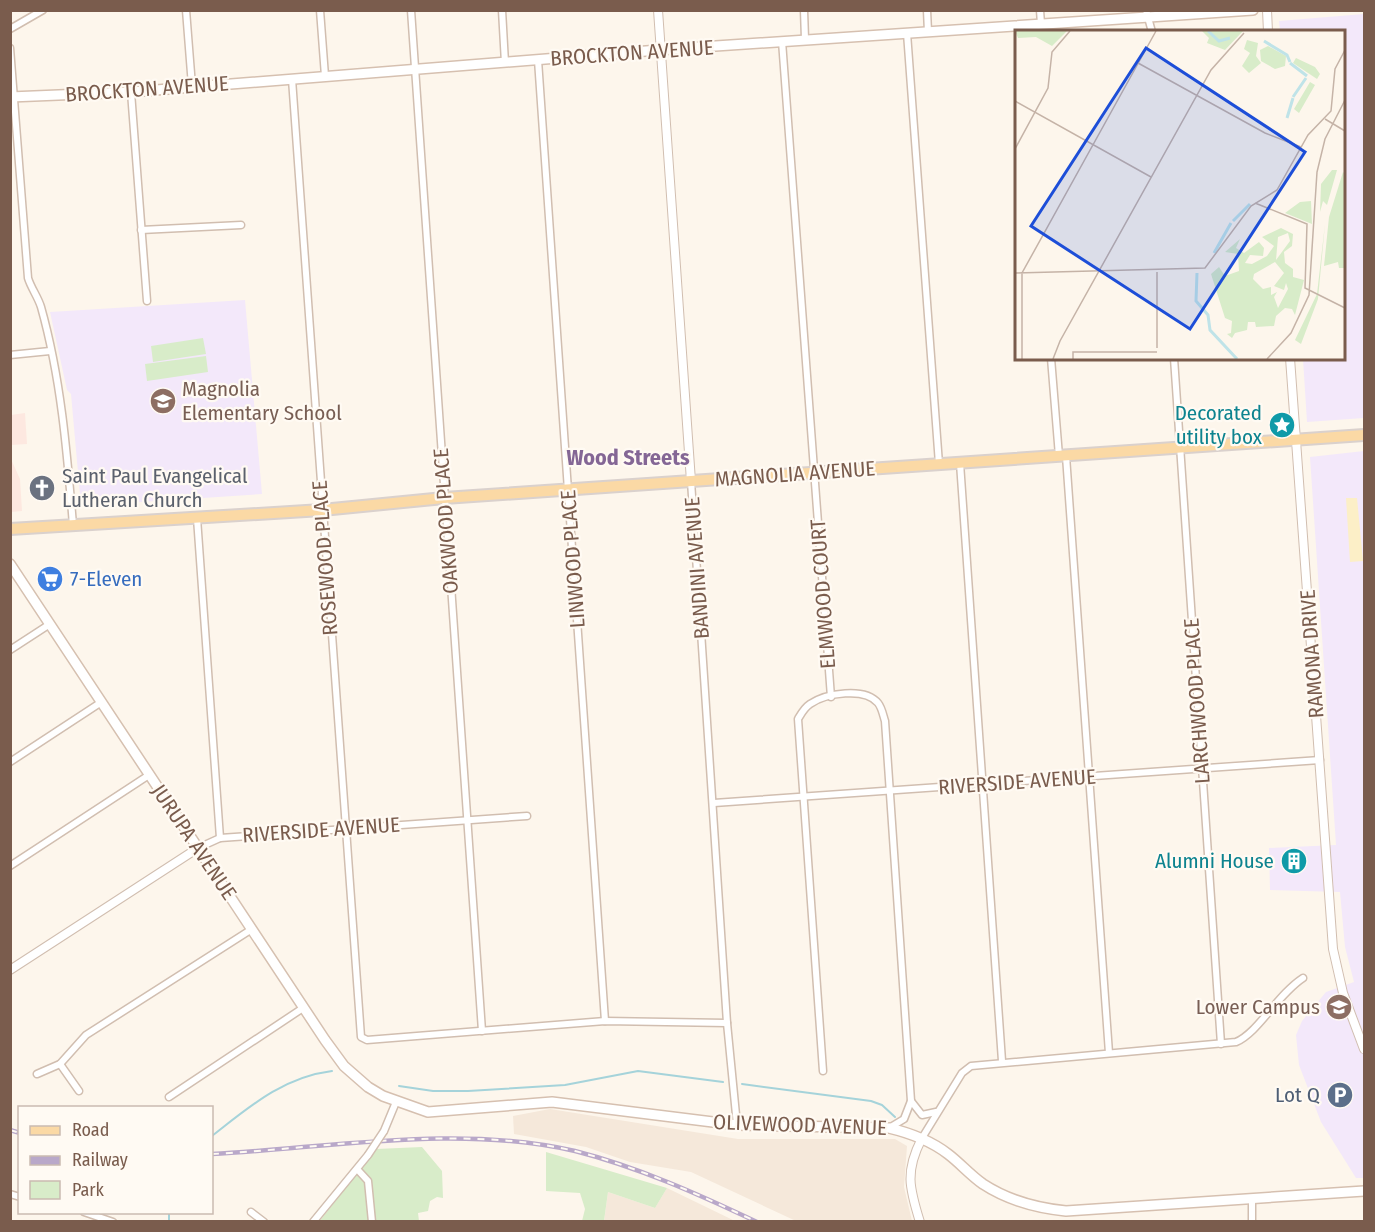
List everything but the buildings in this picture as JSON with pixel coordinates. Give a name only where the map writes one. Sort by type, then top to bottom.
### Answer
[{"type":"main road","name":"BROCKTON AVENUE","points":[[13,97],[131,92],[805,39],[1029,28],[1041,24],[1147,14],[1253,10]]},
{"type":"main road","name":"MAGNOLIA AVENUE","points":[[10,529],[322,510],[444,498],[1365,435]]},
{"type":"main road","name":"JURUPA AVENUE","points":[[10,564],[100,703],[344,1066],[368,1087],[396,1102]]},
{"type":"main road","name":"OLIVEWOOD AVENUE","points":[[396,1102],[428,1112],[552,1102],[737,1125],[889,1128],[922,1138],[946,1153],[984,1184],[1023,1203],[1038,1207],[1081,1210],[1365,1191]]},
{"type":"street","points":[[10,29],[43,10]]},
{"type":"street","points":[[186,10],[192,86]]},
{"type":"street","points":[[320,10],[325,76]]},
{"type":"street","name":"OAKWOOD PLACE","points":[[411,10],[482,1031]]},
{"type":"street","points":[[502,10],[505,63]]},
{"type":"street","name":"BANDINI AVENUE","points":[[658,10],[714,803],[727,1023],[737,1125]]},
{"type":"street","points":[[804,10],[805,39]]},
{"type":"street","points":[[927,10],[928,32]]},
{"type":"street","points":[[1040,10],[1041,24]]},
{"type":"street","points":[[1266,10],[1268,30]]},
{"type":"street","points":[[1147,14],[1151,30]]},
{"type":"street","points":[[907,33],[939,464]]},
{"type":"street","name":"ELMWOOD COURT","points":[[782,41],[831,697],[859,693],[872,697],[880,705],[885,721],[911,1101]]},
{"type":"street","points":[[10,48],[28,278],[40,305],[67,443],[73,525]]},
{"type":"street","name":"LINWOOD PLACE","points":[[538,60],[605,1021]]},
{"type":"street","name":"ROSEWOOD PLACE","points":[[292,79],[344,829],[361,1037],[367,1040],[482,1031]]},
{"type":"street","points":[[131,92],[147,301]]},
{"type":"street","points":[[141,230],[241,225]]},
{"type":"street","points":[[10,355],[50,351]]},
{"type":"street","points":[[1051,360],[1063,456],[1109,1053]]},
{"type":"street","name":"LARCHWOOD PLACE","points":[[1174,360],[1221,1044]]},
{"type":"street","name":"RAMONA DRIVE","points":[[1290,360],[1333,949],[1343,993],[1365,1049]]},
{"type":"street","points":[[960,463],[1002,1061]]},
{"type":"street","points":[[198,518],[220,838]]},
{"type":"street","points":[[10,650],[50,624]]},
{"type":"street","points":[[823,1071],[798,719],[810,704],[831,697]]},
{"type":"street","points":[[10,762],[100,703]]},
{"type":"street","name":"RIVERSIDE AVENUE","points":[[714,803],[1320,760]]},
{"type":"street","points":[[10,866],[149,775]]},
{"type":"street","name":"RIVERSIDE AVENUE","points":[[10,970],[198,848],[220,838],[526,816]]},
{"type":"street","points":[[37,1074],[60,1064],[86,1035],[252,929]]},
{"type":"street","points":[[920,1221],[909,1178],[910,1165],[937,1112],[966,1069],[979,1064],[1002,1061],[1221,1044],[1246,1039],[1281,995],[1302,978]]},
{"type":"street","points":[[169,1097],[303,1008]]},
{"type":"street","points":[[482,1031],[605,1021],[727,1023]]},
{"type":"street","points":[[60,1064],[79,1091]]},
{"type":"street","points":[[911,1101],[922,1115],[937,1112]]},
{"type":"street","points":[[889,1128],[904,1119],[911,1101]]},
{"type":"street","points":[[313,1221],[368,1155],[384,1131],[396,1102]]},
{"type":"street","points":[[357,1169],[368,1181],[372,1221]]},
{"type":"street","points":[[1252,1198],[1252,1221]]},
{"type":"street","points":[[251,1212],[264,1221]]},
{"type":"street","points":[[90,1214],[113,1221]]},
{"type":"shaded area","points":[[1364,14],[1364,418],[1307,422],[1303,360],[1345,360],[1345,30],[1280,30],[1279,21]]},
{"type":"shaded area","name":"Magnolia Elementary School","points":[[245,300],[262,494],[81,506],[71,394],[67,390],[50,312]]},
{"type":"shaded area","points":[[25,413],[27,444],[11,445],[11,415]]},
{"type":"shaded area","points":[[1364,451],[1364,1178],[1356,1178],[1321,1122],[1299,1065],[1296,1035],[1302,1021],[1326,992],[1354,982],[1345,947],[1340,892],[1270,890],[1269,848],[1336,845],[1310,457]]},
{"type":"shaded area","points":[[10,457],[20,479],[22,511],[11,512]]},
{"type":"shaded area","points":[[550,1109],[738,1139],[895,1139],[907,1146],[904,1187],[912,1221],[796,1221],[691,1172],[630,1162],[586,1147],[514,1134],[513,1116]]},
{"type":"shaded area","points":[[667,1188],[735,1221],[604,1222],[608,1192],[655,1208]]},
{"type":"green space","points":[[203,338],[206,354],[153,362],[151,346]]},
{"type":"green space","points":[[206,356],[208,372],[147,381],[145,364]]},
{"type":"green space","points":[[422,1147],[442,1171],[443,1198],[437,1197],[430,1201],[428,1211],[418,1213],[419,1221],[319,1222],[376,1149]]},
{"type":"green space","points":[[546,1152],[667,1188],[655,1208],[608,1192],[604,1221],[582,1221],[585,1209],[580,1193],[546,1191]]},
{"type":"sand","points":[[1346,498],[1357,498],[1363,561],[1350,562]]},
{"type":"waterway","points":[[213,1135],[253,1104],[282,1087],[314,1074],[332,1071]]},
{"type":"waterway","points":[[399,1086],[433,1091],[468,1091],[565,1085],[638,1071],[723,1082]]},
{"type":"waterway","points":[[742,1084],[871,1101],[882,1105],[895,1117]]},
{"type":"waterway","points":[[169,1214],[169,1222]]},
{"type":"railway","points":[[10,1130],[18,1132]]},
{"type":"railway","points":[[213,1154],[394,1140],[486,1139],[531,1143],[598,1157],[645,1173],[757,1222]]},
{"type":"place","name":"Magnolia Elementary School","points":[[163,401]]},
{"type":"place","name":"Decorated utility box","points":[[1282,425]]},
{"type":"place","name":"Saint Paul Evangelical Lutheran Church","points":[[42,488]]},
{"type":"place","name":"7-Eleven","points":[[50,579]]},
{"type":"place","name":"Alumni House","points":[[1294,861]]},
{"type":"place","name":"Lower Campus","points":[[1339,1007]]},
{"type":"place","name":"Lot Q","points":[[1340,1095]]},
{"type":"district","name":"Wood Streets","points":[[628,457]]}]
